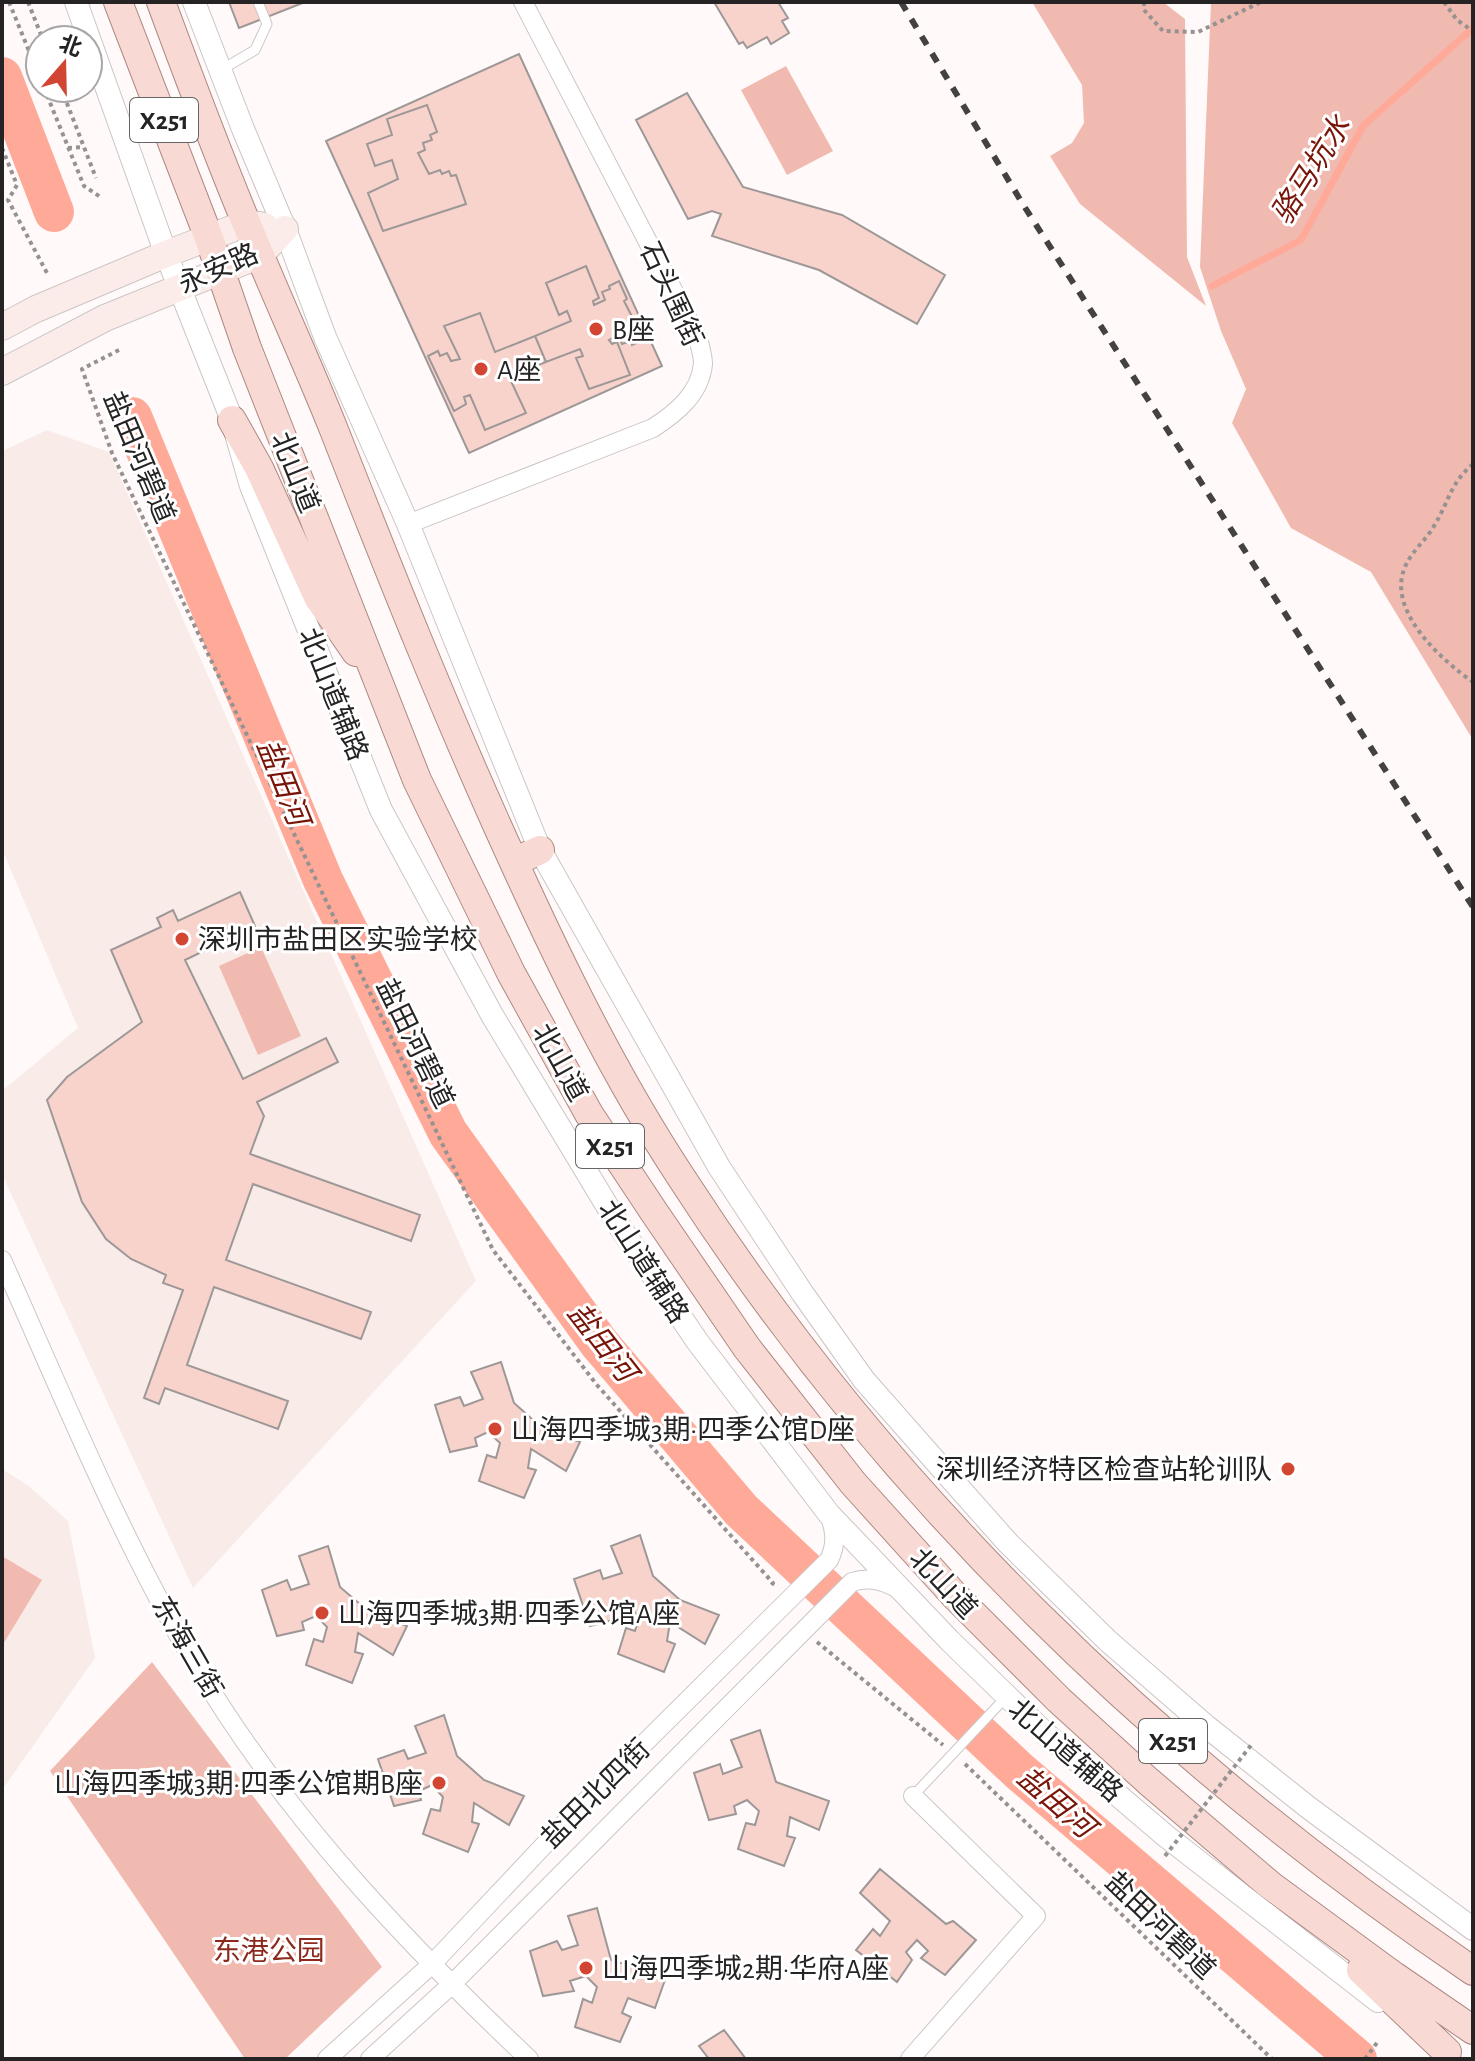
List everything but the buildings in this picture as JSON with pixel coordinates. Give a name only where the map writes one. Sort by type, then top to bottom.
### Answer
[{"type":"main road","name":"北山道","points":[[118,2],[209,238],[247,348],[417,780],[518,986],[589,1114],[747,1348],[798,1417],[955,1596],[1059,1700],[1270,1885],[1473,2030]]},
{"type":"main road","name":"北山道","points":[[161,2],[247,223],[308,364],[445,710],[559,963],[612,1062],[679,1174],[762,1296],[904,1475],[1088,1666],[1286,1834],[1473,1971]]},
{"type":"main road","name":"永安路","points":[[2,327],[36,309],[247,223],[285,229]]},
{"type":"main road","name":"永安路","points":[[2,372],[105,318],[260,255],[285,229]]},
{"type":"main road","points":[[232,420],[259,468],[318,597],[384,692]]},
{"type":"main road","points":[[514,862],[540,850]]},
{"type":"main road","points":[[1270,1885],[1452,2055]]},
{"type":"street","name":"北山道辅路","points":[[76,2],[166,254],[232,420],[251,486],[376,796],[441,923],[618,1224],[697,1341],[829,1514],[998,1703],[1328,1964],[1452,2055]]},
{"type":"street","points":[[194,2],[325,337],[408,524],[540,850],[719,1167],[803,1294],[864,1380],[945,1472],[1008,1543],[1119,1651],[1309,1808],[1473,1929]]},
{"type":"street","name":"石头围街","points":[[408,524],[653,428],[678,411],[694,389],[703,363],[698,338],[523,2]]},
{"type":"street","name":"东海三街","points":[[2,1260],[113,1508],[195,1665],[292,1806],[451,1985],[529,2059]]},
{"type":"street","points":[[904,1475],[945,1472]]},
{"type":"street","name":"盐田北四街","points":[[327,2059],[432,1964],[580,1807],[829,1560],[835,1540],[829,1514]]},
{"type":"street","name":"盐田北四街","points":[[370,2059],[451,1985],[852,1582],[864,1578],[898,1589]]},
{"type":"street","points":[[910,2059],[1036,1916],[913,1796]]},
{"type":"lane","points":[[221,70],[255,50],[267,24],[258,2]]},
{"type":"lane","points":[[913,1796],[998,1703]]},
{"type":"path","points":[[9,2],[24,39]]},
{"type":"path","points":[[28,2],[37,24]]},
{"type":"path","points":[[1144,2],[1144,10],[1163,31],[1198,32],[1261,2]]},
{"type":"path","points":[[1444,2],[1457,20],[1471,29]]},
{"type":"path","points":[[50,104],[84,186],[102,198]]},
{"type":"path","points":[[67,104],[96,178]]},
{"type":"path","points":[[68,148],[84,147]]},
{"type":"path","points":[[2,148],[17,185],[8,200],[47,273]]},
{"type":"path","name":"盐田河碧道","points":[[119,350],[82,369],[112,453],[493,1250],[597,1385],[773,1583]]},
{"type":"path","points":[[1473,464],[1457,478],[1433,529],[1405,568],[1400,596],[1408,616],[1427,639],[1455,669],[1473,682]]},
{"type":"path","name":"盐田河碧道","points":[[804,1632],[956,1749],[1272,2059]]},
{"type":"path","points":[[1165,1856],[1252,1744]]},
{"type":"path","points":[[1365,2059],[1379,2040]]},
{"type":"shaded area","name":"深圳市盐田区实验学校","points":[[47,430],[109,452],[476,1281],[193,1588],[2,1174],[2,1091],[78,1028],[2,849],[2,451]]},
{"type":"shaded area","points":[[2,1469],[30,1487],[68,1521],[95,1658],[2,1790]]},
{"type":"green space","points":[[1032,2],[1163,2],[1185,19],[1187,257],[1206,306],[1080,204],[1050,156],[1072,143],[1084,123],[1082,85]]},
{"type":"green space","points":[[1211,2],[1473,2],[1473,740],[1371,572],[1291,528],[1232,423],[1246,389],[1221,331],[1200,267]]},
{"type":"green space","points":[[786,66],[833,151],[787,175],[741,90]]},
{"type":"green space","points":[[261,947],[301,1036],[258,1055],[219,966]]},
{"type":"green space","points":[[2,1556],[42,1580],[2,1646]]},
{"type":"green space","name":"东港公园","points":[[152,1662],[382,1967],[285,2059],[245,2059],[50,1771]]},
{"type":"waterway","name":"骆马坑水","points":[[1212,286],[1301,240],[1363,126],[1473,28]]},
{"type":"waterway","name":"盐田河","points":[[2,77],[54,212]]},
{"type":"waterway","name":"盐田河","points":[[132,417],[323,880],[448,1133],[599,1343],[741,1510],[1019,1771],[1357,2059]]},
{"type":"railway","points":[[901,2],[1024,206],[1473,907]]},
{"type":"place","name":"B座","points":[[596,329]]},
{"type":"place","name":"A座","points":[[481,369]]},
{"type":"place","name":"深圳市盐田区实验学校","points":[[182,939]]},
{"type":"place","name":"山海四季城3期·四季公馆D座","points":[[495,1429]]},
{"type":"place","name":"深圳经济特区检查站轮训队","points":[[1288,1469]]},
{"type":"place","name":"山海四季城3期·四季公馆A座","points":[[322,1613]]},
{"type":"place","name":"山海四季城3期·四季公馆期B座","points":[[439,1783]]},
{"type":"place","name":"山海四季城2期·华府A座","points":[[586,1968]]}]
